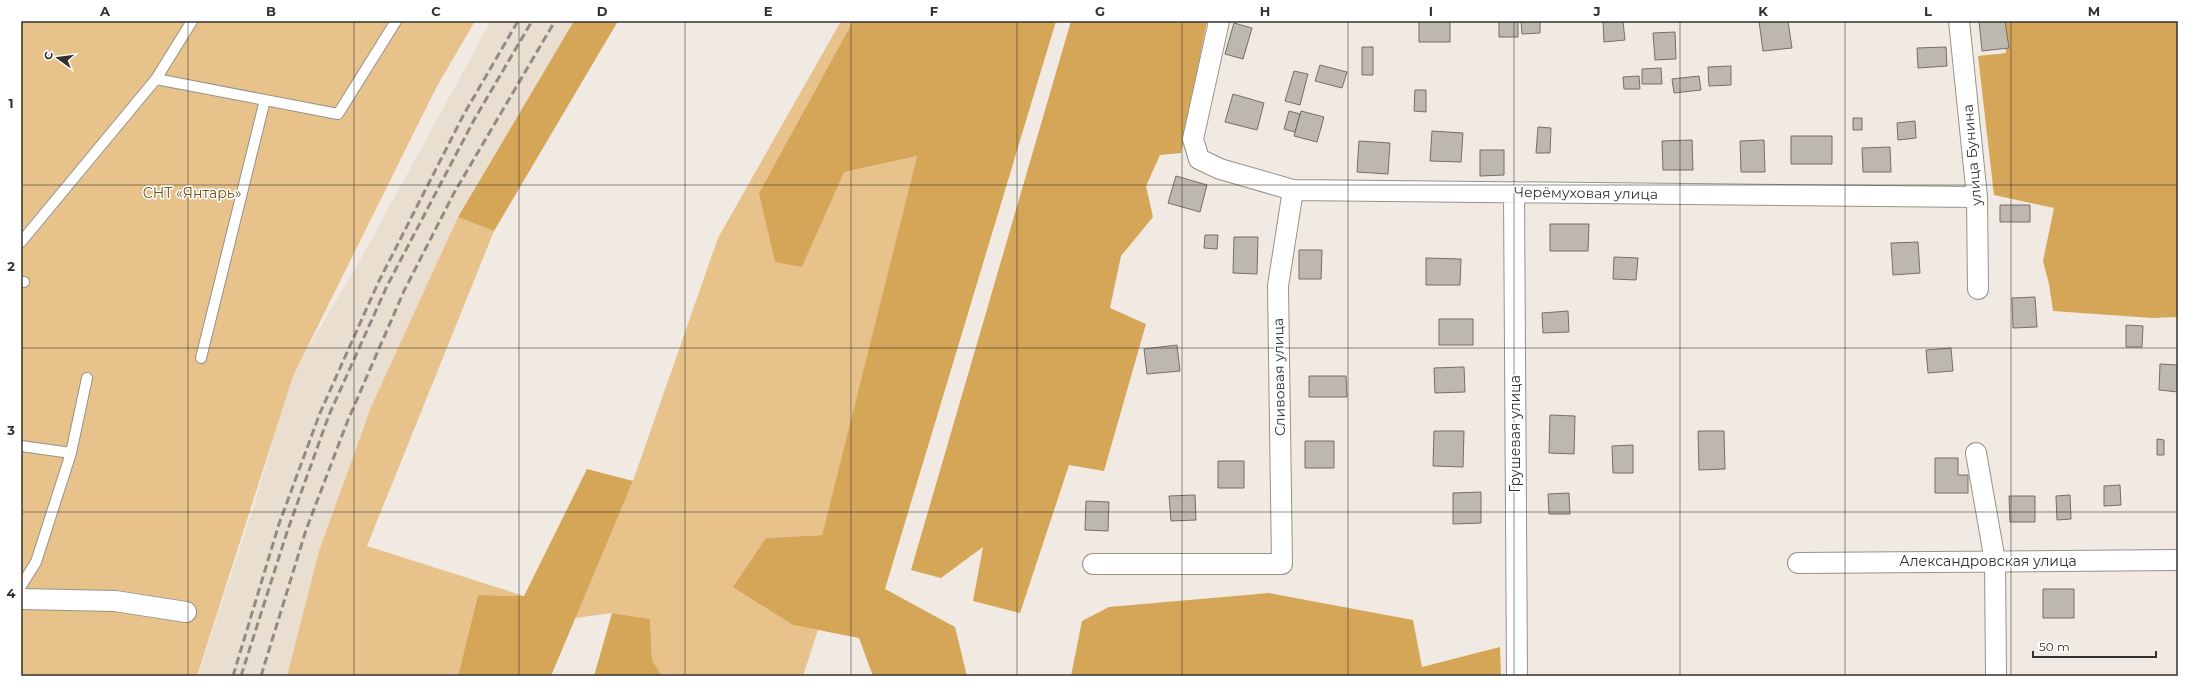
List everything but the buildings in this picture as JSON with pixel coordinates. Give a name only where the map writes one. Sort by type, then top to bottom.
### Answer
[{"type":"street","name":"Черёмуховая улица","points":[[1220,21],[1193,139],[1199,159],[1220,170],[1293,190],[1977,197]]},
{"type":"street","name":"улица Бунина","points":[[1959,21],[1977,197],[1978,289]]},
{"type":"street","name":"Сливовая улица","points":[[1093,564],[1282,564],[1278,286],[1293,190]]},
{"type":"street","name":"Грушевая улица","points":[[1514,192],[1517,676]]},
{"type":"street","points":[[1976,453],[1994,561],[1996,676]]},
{"type":"street","name":"Александровская улица","points":[[1798,563],[2178,560]]},
{"type":"street","points":[[21,599],[115,601],[186,612]]},
{"type":"lane","points":[[21,242],[156,79],[192,21]]},
{"type":"lane","points":[[156,79],[338,114],[396,21]]},
{"type":"lane","points":[[201,358],[265,100]]},
{"type":"lane","points":[[21,586],[36,562],[71,453],[87,378]]},
{"type":"lane","points":[[21,446],[71,453]]},
{"type":"shaded area","points":[[491,21],[574,21],[458,217],[371,407],[319,551],[287,676],[198,676],[257,496],[292,375],[359,262]]},
{"type":"shaded area","points":[[574,21],[618,21],[494,231],[458,217]]},
{"type":"shaded area","points":[[853,21],[1056,21],[885,589],[955,627],[967,676],[873,676],[859,638],[793,625],[733,587],[766,538],[822,535],[917,156],[844,172],[802,267],[775,262],[759,193]]},
{"type":"shaded area","points":[[1071,21],[1207,21],[1181,153],[1160,155],[1146,186],[1153,217],[1121,256],[1110,308],[1146,324],[1104,471],[1069,465],[1020,613],[973,601],[983,547],[941,578],[911,570]]},
{"type":"shaded area","points":[[2003,21],[2178,21],[2178,317],[2152,318],[2053,311],[2049,284],[2043,261],[2054,208],[1994,195],[1978,56],[2006,53]]},
{"type":"shaded area","points":[[587,469],[633,481],[551,676],[458,676],[478,595],[524,596]]},
{"type":"shaded area","points":[[1269,593],[1413,620],[1422,667],[1500,647],[1501,676],[1071,676],[1082,621],[1109,607]]},
{"type":"shaded area","points":[[612,613],[650,619],[652,660],[662,676],[594,676]]},
{"type":"green space","name":"СНТ «Янтарь»","points":[[21,21],[475,21],[436,88],[293,376],[197,676],[21,676]]},
{"type":"green space","points":[[841,21],[853,21],[759,193],[802,267],[843,172],[917,156],[822,535],[766,538],[793,625],[818,630],[803,676],[662,676],[652,660],[650,619],[612,613],[575,618],[633,481],[718,238]]},
{"type":"green space","points":[[458,217],[494,231],[367,546],[524,596],[478,595],[458,676],[287,676],[319,551],[371,407]]},
{"type":"railway","points":[[233,676],[279,524],[320,413],[378,283],[464,114],[518,21]]},
{"type":"railway","points":[[241,676],[288,529],[329,415],[387,286],[474,120],[532,21]]},
{"type":"railway","points":[[261,676],[306,530],[348,420],[404,291],[454,193],[555,21]]}]
